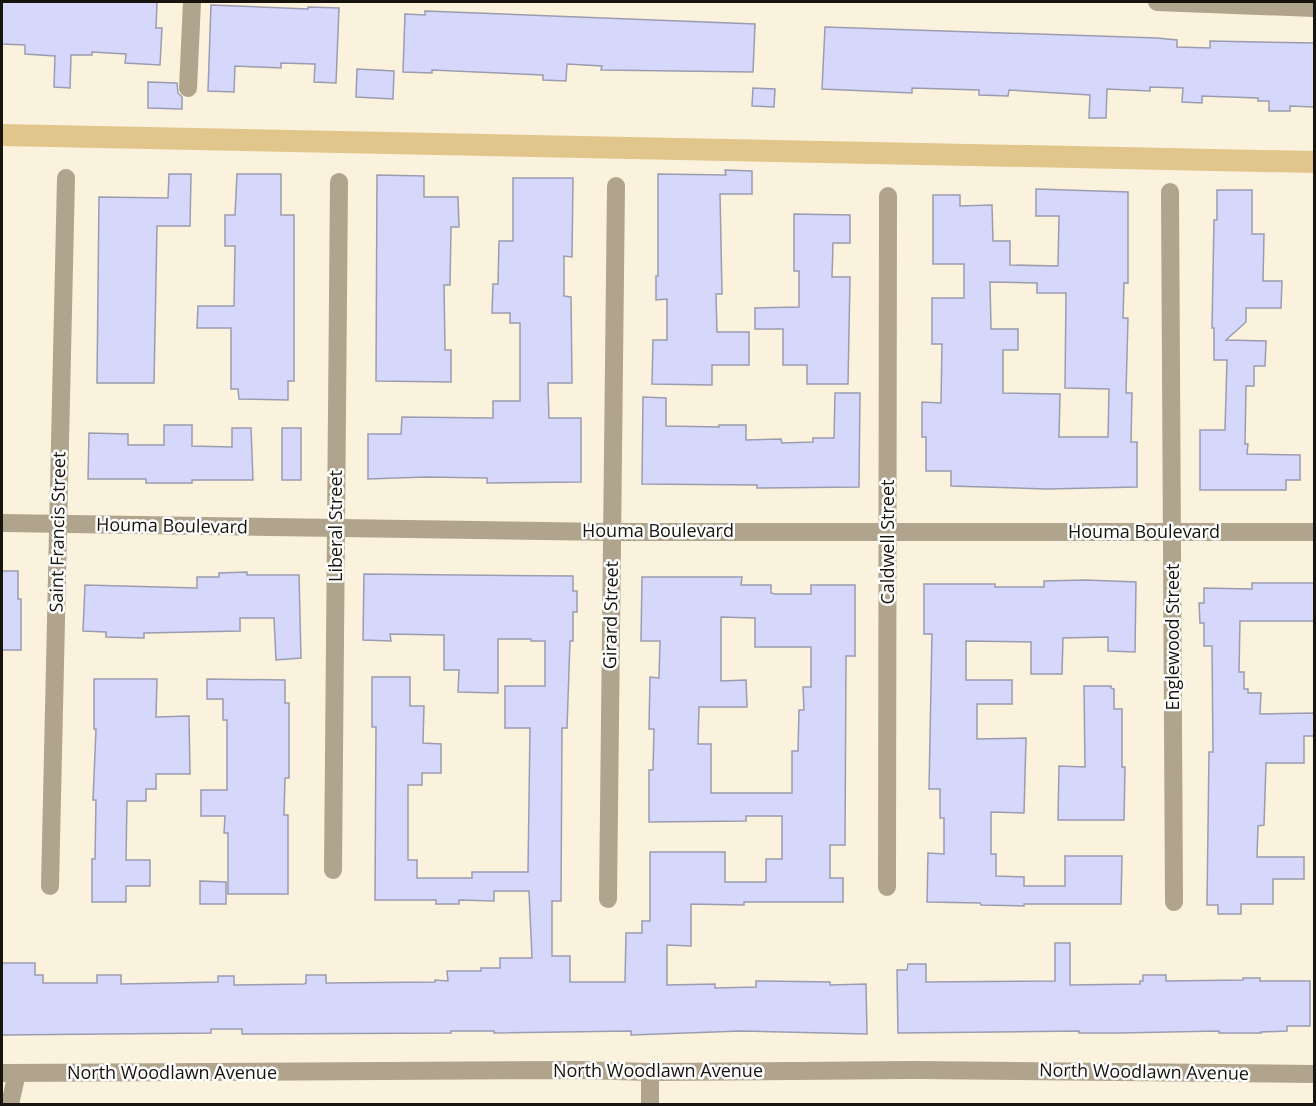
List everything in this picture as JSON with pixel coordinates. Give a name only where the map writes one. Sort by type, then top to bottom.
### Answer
[{"type":"street","points":[[188,88],[192,2]]},
{"type":"street","points":[[1157,2],[1314,8]]},
{"type":"street","name":"Saint Francis Street","points":[[50,886],[66,178]]},
{"type":"street","name":"Liberal Street","points":[[333,870],[339,182]]},
{"type":"street","name":"Girard Street","points":[[608,899],[616,186]]},
{"type":"street","name":"Englewood Street","points":[[1170,192],[1174,902]]},
{"type":"street","name":"Caldwell Street","points":[[887,887],[888,196]]},
{"type":"street","name":"Houma Boulevard","points":[[2,523],[612,532],[1314,532]]},
{"type":"street","name":"North Woodlawn Avenue","points":[[9,1073],[914,1070],[1314,1074]]},
{"type":"street","points":[[650,1072],[650,1104]]},
{"type":"street","points":[[9,1073],[10,1104]]},
{"type":"building","points":[[2,2],[157,2],[156,28],[162,28],[160,65],[125,63],[126,54],[92,52],[92,55],[71,55],[70,88],[54,87],[55,56],[25,54],[25,45],[2,44]]},
{"type":"building","points":[[211,5],[339,8],[336,83],[314,82],[315,64],[281,63],[281,68],[235,66],[234,92],[208,91]]},
{"type":"building","points":[[425,11],[755,24],[753,72],[601,70],[602,66],[567,64],[566,81],[543,80],[543,75],[432,70],[432,73],[403,72],[405,14],[425,15]]},
{"type":"building","points":[[825,27],[1157,38],[1177,40],[1177,47],[1210,48],[1210,41],[1314,43],[1314,107],[1290,106],[1290,111],[1269,111],[1269,101],[1258,101],[1258,98],[1202,96],[1202,103],[1182,102],[1183,88],[1150,87],[1150,91],[1107,89],[1106,118],[1089,118],[1090,95],[1009,90],[1008,96],[979,95],[979,90],[912,88],[912,93],[822,89]]},
{"type":"building","points":[[357,69],[394,71],[393,99],[356,97]]},
{"type":"building","points":[[148,82],[177,83],[178,93],[182,97],[182,109],[148,108]]},
{"type":"building","points":[[753,88],[775,89],[774,107],[752,106]]},
{"type":"building","points":[[725,170],[752,171],[752,194],[720,194],[722,294],[716,294],[717,332],[749,332],[749,365],[712,365],[712,385],[652,384],[653,340],[667,340],[667,299],[656,300],[658,174],[726,175]]},
{"type":"building","points":[[169,174],[191,174],[190,226],[157,226],[154,383],[97,383],[99,197],[168,198]]},
{"type":"building","points":[[237,174],[281,174],[281,215],[294,215],[294,381],[288,381],[288,400],[239,399],[238,389],[231,389],[231,328],[197,328],[198,306],[234,306],[235,246],[225,246],[225,215],[235,215]]},
{"type":"building","points":[[377,175],[424,176],[424,197],[458,197],[459,227],[451,227],[450,285],[444,285],[445,350],[451,350],[451,382],[376,381]]},
{"type":"building","points":[[513,178],[573,178],[572,257],[564,256],[564,296],[571,297],[572,383],[548,383],[549,418],[581,418],[581,482],[487,483],[487,478],[426,477],[368,479],[368,434],[401,434],[402,417],[493,418],[493,401],[520,401],[520,323],[510,323],[510,313],[492,313],[493,284],[498,284],[499,241],[513,241]]},
{"type":"building","points":[[1036,189],[1128,192],[1128,283],[1124,283],[1123,318],[1128,318],[1126,393],[1132,393],[1131,442],[1137,442],[1137,487],[1047,489],[951,486],[951,471],[926,471],[926,437],[922,437],[922,402],[941,403],[942,344],[932,344],[932,298],[964,298],[964,264],[933,264],[933,195],[960,195],[960,206],[992,205],[993,241],[1010,241],[1010,265],[1058,266],[1059,216],[1036,216]],"holes":[[[990,282],[1037,283],[1037,293],[1066,293],[1065,388],[1109,389],[1108,437],[1059,437],[1060,394],[1003,393],[1003,350],[1018,350],[1018,329],[991,329]]]},
{"type":"building","points":[[1217,190],[1252,190],[1252,234],[1264,234],[1263,281],[1282,281],[1281,308],[1246,308],[1246,322],[1226,340],[1266,341],[1265,366],[1254,366],[1254,386],[1246,386],[1245,444],[1248,444],[1247,454],[1300,455],[1300,480],[1286,480],[1286,490],[1200,490],[1200,430],[1225,430],[1227,360],[1214,360],[1214,328],[1212,328],[1214,220],[1217,220]]},
{"type":"building","points":[[794,214],[850,215],[850,243],[833,243],[832,277],[850,277],[848,384],[807,384],[807,365],[783,365],[783,329],[755,329],[755,308],[799,307],[799,271],[794,271]]},
{"type":"building","points":[[835,393],[860,393],[859,487],[757,488],[757,485],[642,484],[643,397],[666,398],[666,426],[746,425],[746,440],[781,439],[782,443],[813,442],[813,438],[834,438]]},
{"type":"building","points":[[164,425],[192,425],[192,446],[232,447],[232,428],[251,428],[253,480],[146,483],[146,479],[88,479],[89,433],[128,434],[128,445],[164,445]]},
{"type":"building","points":[[282,428],[301,428],[301,480],[282,480]]},
{"type":"building","points":[[2,571],[18,571],[18,599],[21,599],[21,650],[2,650]]},
{"type":"building","points":[[247,572],[247,575],[299,575],[301,658],[276,660],[274,618],[240,618],[240,631],[144,633],[144,638],[106,637],[106,632],[83,631],[85,585],[197,588],[197,577],[219,577],[219,573]]},
{"type":"building","points":[[364,574],[573,576],[573,591],[577,591],[577,612],[573,612],[573,641],[570,641],[567,728],[562,728],[561,901],[552,901],[552,956],[570,956],[570,982],[625,982],[626,933],[642,933],[642,921],[650,921],[650,852],[725,852],[725,882],[766,882],[766,859],[782,859],[782,816],[746,816],[746,821],[649,822],[649,770],[653,770],[654,729],[649,729],[650,677],[659,678],[660,641],[641,641],[642,577],[742,577],[741,585],[771,585],[771,593],[775,594],[811,594],[811,585],[855,585],[855,656],[846,656],[845,845],[830,845],[830,878],[843,878],[843,902],[691,904],[691,946],[667,945],[667,985],[715,984],[715,988],[756,987],[756,981],[830,982],[830,985],[866,984],[867,1034],[741,1031],[631,1035],[631,1031],[494,1033],[494,1031],[451,1031],[451,1033],[242,1034],[242,1029],[211,1029],[211,1033],[2,1035],[2,963],[35,963],[35,975],[43,975],[43,983],[97,983],[97,975],[121,975],[121,984],[218,982],[218,976],[234,976],[234,985],[304,984],[306,975],[326,975],[326,983],[448,981],[447,971],[481,971],[481,968],[500,968],[500,958],[532,958],[529,891],[494,891],[494,901],[459,900],[459,904],[436,904],[436,900],[375,900],[376,727],[372,727],[372,677],[410,677],[410,706],[424,706],[423,743],[441,744],[441,773],[422,773],[422,785],[408,785],[408,860],[417,860],[417,878],[472,878],[472,872],[528,872],[530,728],[505,728],[505,686],[545,686],[545,641],[498,639],[498,693],[458,692],[459,670],[444,670],[444,635],[390,634],[391,641],[363,640]],"holes":[[[721,617],[755,618],[755,647],[811,647],[811,687],[803,687],[804,710],[799,710],[798,751],[792,751],[792,793],[711,793],[711,744],[698,744],[699,707],[747,707],[746,680],[721,681]]]},
{"type":"building","points":[[1044,581],[1136,582],[1135,652],[1108,651],[1108,637],[1063,638],[1062,674],[1031,674],[1031,642],[966,641],[966,680],[1012,680],[1012,704],[977,704],[977,739],[1026,738],[1024,813],[991,812],[991,854],[996,854],[996,876],[1024,877],[1024,886],[1065,886],[1065,856],[1122,856],[1121,904],[1024,904],[1024,906],[927,902],[928,853],[944,854],[944,818],[940,818],[940,789],[929,789],[932,634],[924,634],[924,584],[1044,587]]},
{"type":"building","points":[[1252,583],[1314,583],[1314,621],[1240,621],[1239,672],[1244,672],[1244,689],[1248,689],[1248,693],[1261,693],[1260,714],[1314,713],[1314,736],[1304,736],[1304,763],[1266,763],[1264,825],[1258,826],[1257,857],[1304,857],[1304,879],[1273,879],[1273,904],[1241,904],[1241,914],[1218,914],[1218,905],[1207,905],[1209,752],[1213,752],[1212,646],[1204,646],[1204,623],[1200,623],[1199,603],[1204,603],[1204,588],[1252,589]]},
{"type":"building","points":[[94,679],[157,679],[156,717],[189,716],[190,774],[156,774],[156,789],[146,789],[146,801],[127,801],[126,860],[150,860],[150,886],[126,886],[126,902],[92,902],[96,800],[93,800],[96,729],[94,729]]},
{"type":"building","points":[[207,679],[285,680],[285,703],[289,703],[289,778],[285,778],[284,815],[288,815],[288,894],[228,894],[228,833],[224,833],[225,816],[201,816],[201,790],[227,790],[227,720],[223,720],[223,699],[207,699]]},
{"type":"building","points":[[1084,686],[1111,686],[1114,689],[1114,709],[1122,709],[1122,767],[1125,767],[1124,820],[1058,820],[1059,766],[1085,767]]},
{"type":"building","points":[[200,881],[226,882],[226,904],[200,904]]},
{"type":"building","points":[[1055,943],[1070,943],[1070,985],[1140,984],[1140,981],[1143,981],[1143,975],[1166,975],[1166,981],[1260,978],[1260,981],[1310,981],[1310,1026],[1287,1026],[1287,1031],[1261,1033],[1219,1033],[1219,1031],[1079,1033],[1079,1031],[898,1033],[897,970],[907,970],[908,964],[926,964],[926,982],[1055,981]]},
{"type":"waterway","points":[[2,135],[1314,162]]}]
